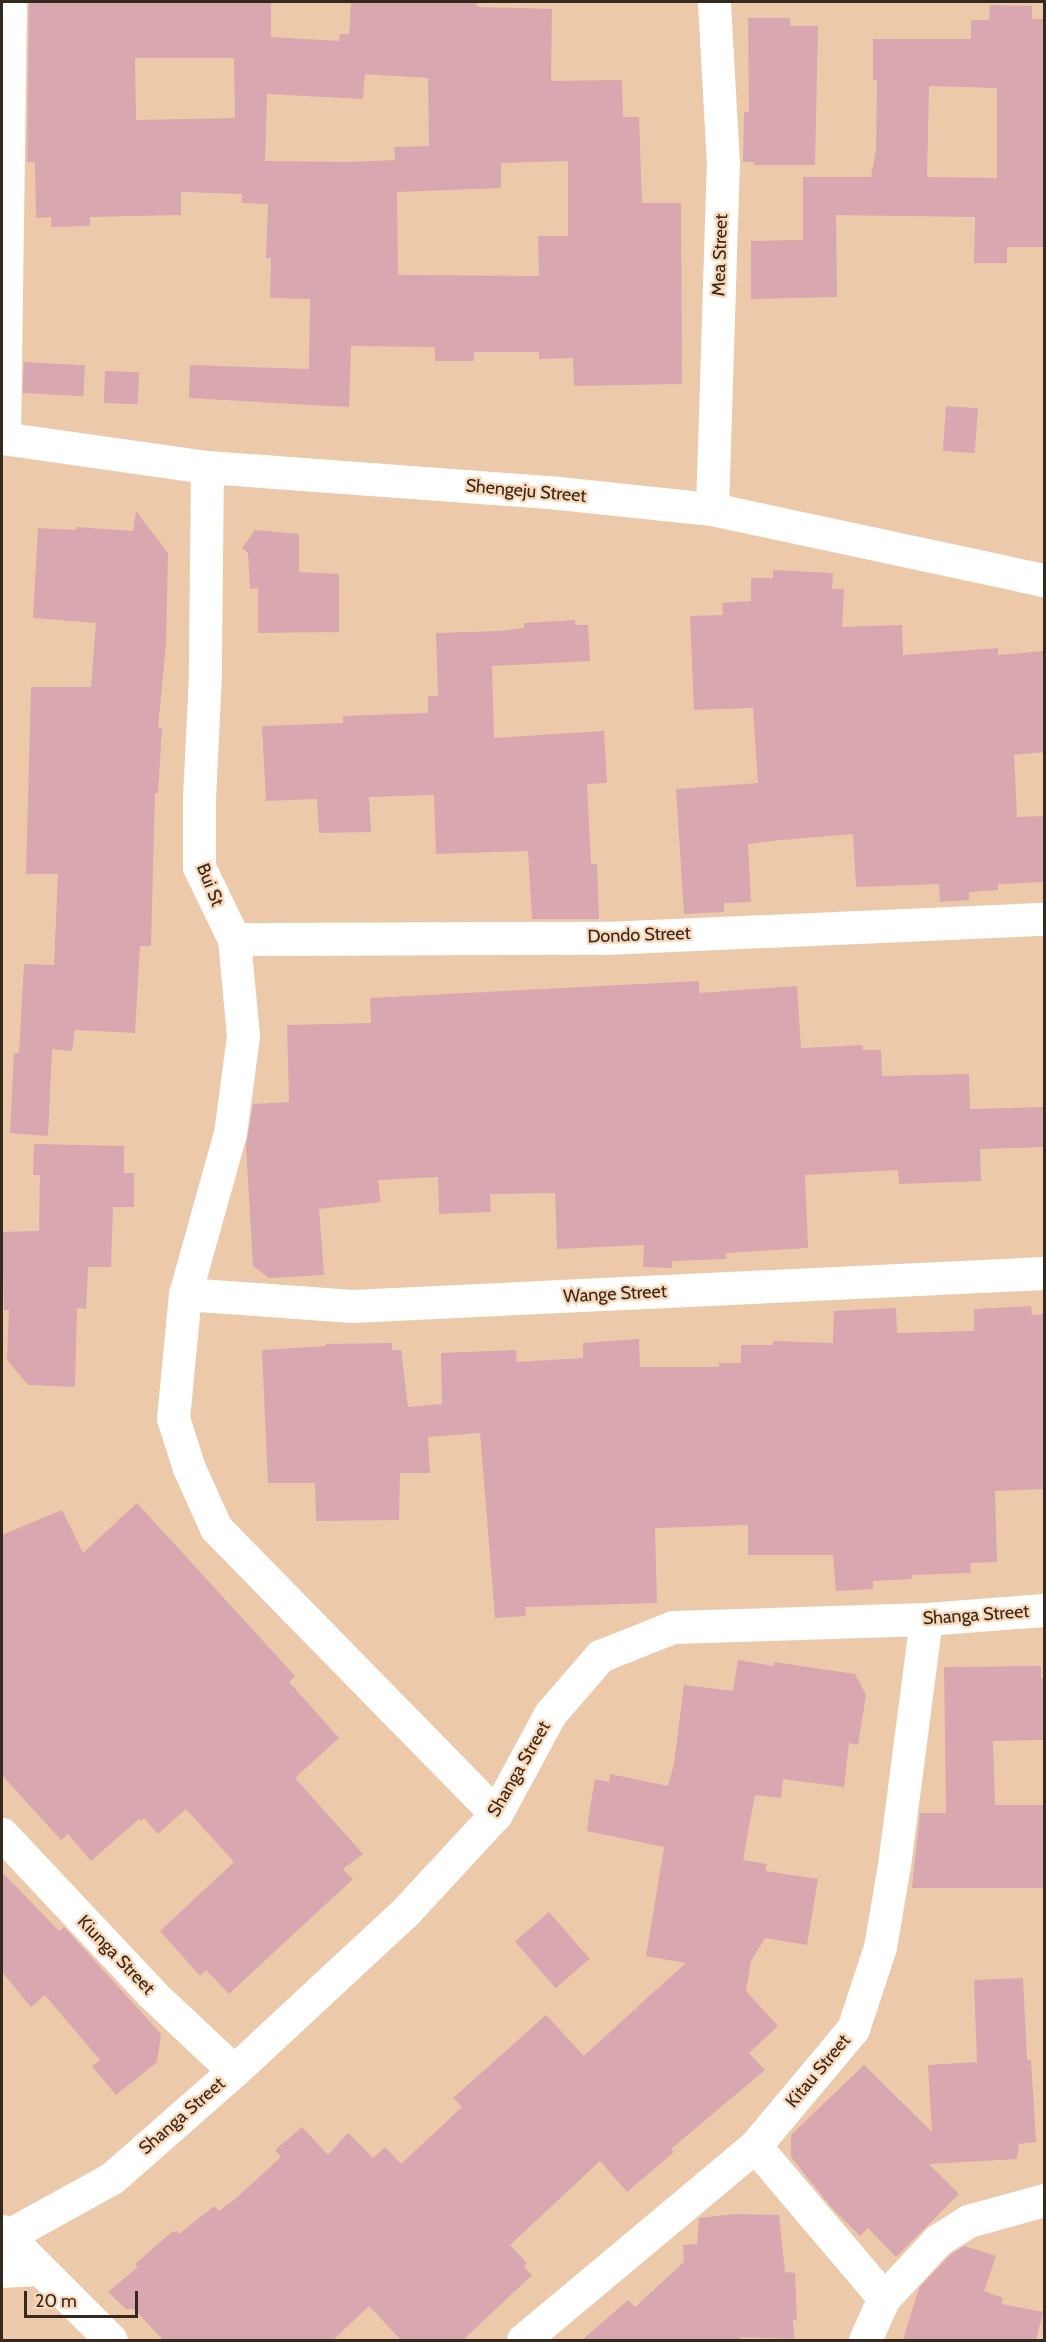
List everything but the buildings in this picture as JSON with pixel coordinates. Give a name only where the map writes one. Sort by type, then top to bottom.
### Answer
[{"type":"street","points":[[3,438],[10,2]]},
{"type":"street","name":"Mea Street","points":[[712,509],[723,164],[714,2]]},
{"type":"street","name":"Shengeju Street","points":[[3,438],[207,466],[549,492],[712,509],[1044,580]]},
{"type":"street","name":"Bui St","points":[[207,466],[206,675],[199,796],[199,867],[234,939],[243,1036],[231,1122],[185,1294],[173,1418],[189,1467],[216,1528],[496,1814]]},
{"type":"street","name":"Dondo Street","points":[[234,939],[605,938],[1044,919]]},
{"type":"street","name":"Wange Street","points":[[185,1294],[352,1306],[1044,1273]]},
{"type":"street","name":"Shanga Street","points":[[4,2234],[112,2178],[234,2071],[407,1910],[496,1814],[550,1714],[600,1656],[673,1627],[926,1619],[1044,1610]]},
{"type":"street","name":"Kitau Street","points":[[523,2340],[755,2146],[853,2029],[877,1958],[894,1864],[926,1619]]},
{"type":"street","name":"Kiunga Street","points":[[2,1834],[152,1994],[234,2071]]},
{"type":"street","points":[[755,2146],[884,2298]]},
{"type":"street","points":[[865,2340],[884,2298],[938,2240],[968,2221],[1044,2200]]},
{"type":"street","points":[[4,2234],[111,2340]]},
{"type":"street","points":[[2,2271],[38,2269]]}]
